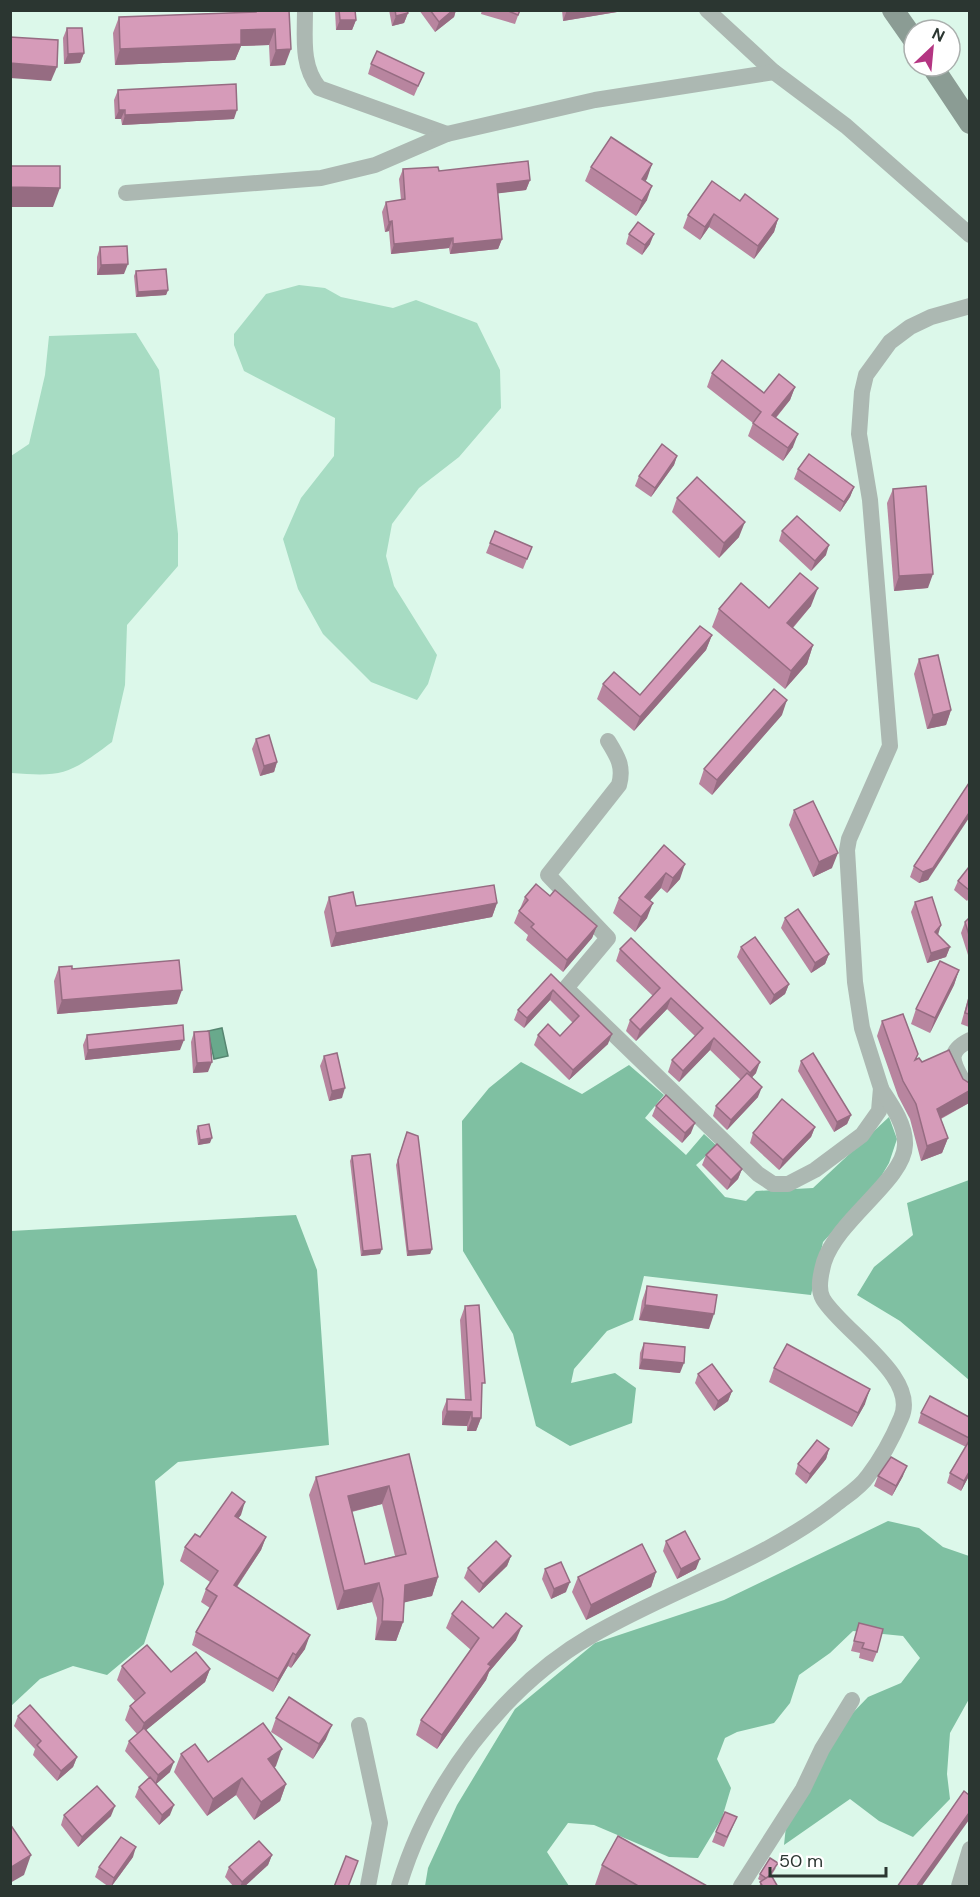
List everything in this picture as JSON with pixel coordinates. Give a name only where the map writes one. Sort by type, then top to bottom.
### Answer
[{"type":"street","points":[[304,10],[306,61],[312,79],[319,88],[447,134]]},
{"type":"street","points":[[707,10],[774,72],[846,126],[969,235]]},
{"type":"street","points":[[893,10],[902,23]]},
{"type":"street","points":[[126,193],[321,178],[375,165],[447,134],[596,100],[774,72]]},
{"type":"street","points":[[940,78],[969,123]]},
{"type":"street","points":[[399,1887],[421,1826],[454,1772],[488,1724],[536,1676],[589,1637],[653,1604],[749,1561],[805,1529],[867,1478],[901,1419],[906,1405],[905,1395],[874,1353],[823,1299],[819,1286],[825,1261],[836,1237],[896,1170],[905,1145],[897,1113],[881,1089],[862,1028],[855,982],[847,850],[849,838],[890,746],[870,500],[859,434],[862,392],[866,375],[890,342],[910,327],[931,316],[969,306]]},
{"type":"street","points":[[608,741],[620,761],[623,773],[619,785],[548,875],[608,938],[566,988],[758,1174],[773,1184],[788,1184],[815,1170],[862,1135],[879,1111],[881,1089]]},
{"type":"street","points":[[967,1088],[955,1066],[953,1052],[957,1046],[969,1040]]},
{"type":"street","points":[[741,1887],[803,1789],[822,1749],[852,1700]]},
{"type":"street","points":[[359,1725],[380,1823],[368,1887]]},
{"type":"street","points":[[959,1887],[969,1849]]},
{"type":"shaded area","points":[[299,285],[325,288],[341,297],[393,308],[416,300],[477,323],[500,370],[501,408],[459,457],[419,488],[392,524],[386,556],[394,586],[437,655],[428,684],[417,700],[371,682],[323,634],[298,589],[283,539],[301,498],[334,456],[335,418],[244,371],[234,345],[234,334],[266,294]]},
{"type":"shaded area","points":[[136,333],[159,370],[178,534],[178,566],[127,625],[125,685],[112,742],[86,761],[66,771],[44,774],[11,773],[11,456],[29,444],[45,375],[49,336]]},
{"type":"shaded area","points":[[222,1028],[228,1056],[214,1059],[208,1031]]},
{"type":"shaded area","points":[[521,1062],[582,1094],[629,1065],[664,1095],[645,1118],[686,1155],[704,1134],[717,1146],[696,1165],[725,1197],[746,1201],[756,1191],[813,1188],[889,1117],[897,1139],[889,1163],[876,1185],[823,1242],[811,1295],[644,1276],[633,1320],[607,1331],[574,1369],[571,1383],[615,1373],[636,1388],[632,1423],[570,1446],[536,1426],[513,1334],[463,1251],[462,1121],[489,1088]]},
{"type":"shaded area","points":[[970,1180],[969,1380],[900,1321],[857,1295],[874,1267],[913,1235],[907,1203]]},
{"type":"shaded area","points":[[296,1215],[317,1270],[329,1445],[178,1462],[155,1481],[164,1584],[144,1644],[107,1675],[73,1666],[40,1679],[11,1706],[11,1231]]},
{"type":"shaded area","points":[[888,1521],[919,1528],[943,1547],[969,1556],[969,1699],[950,1733],[947,1774],[950,1799],[913,1837],[879,1821],[850,1799],[784,1845],[786,1826],[843,1723],[868,1697],[901,1683],[920,1658],[903,1636],[853,1631],[830,1653],[799,1675],[790,1703],[774,1723],[737,1732],[725,1738],[717,1759],[731,1788],[722,1818],[698,1858],[669,1857],[594,1825],[568,1823],[547,1852],[569,1886],[425,1886],[428,1868],[457,1805],[515,1709],[595,1643],[724,1600]]},
{"type":"building","points":[[256,10],[289,10],[291,49],[276,50],[275,29],[241,30],[241,44],[120,49],[119,17],[256,12]]},
{"type":"building","points":[[339,10],[355,10],[356,20],[340,20]]},
{"type":"building","points":[[395,10],[407,10],[408,13],[396,16]]},
{"type":"building","points":[[430,10],[453,10],[439,22]]},
{"type":"building","points":[[506,10],[520,10],[518,15]]},
{"type":"building","points":[[67,28],[82,28],[84,53],[68,54]]},
{"type":"building","points":[[10,37],[58,40],[57,67],[10,63]]},
{"type":"building","points":[[377,51],[424,73],[418,86],[371,64]]},
{"type":"building","points":[[236,84],[237,110],[125,115],[125,110],[119,110],[118,90]]},
{"type":"building","points":[[611,137],[652,164],[642,179],[652,186],[642,201],[591,167]]},
{"type":"building","points":[[528,161],[530,180],[497,184],[502,239],[453,244],[453,238],[394,244],[392,221],[389,222],[386,202],[405,199],[403,169],[438,167],[439,171]]},
{"type":"building","points":[[10,166],[60,166],[60,188],[10,187]]},
{"type":"building","points":[[712,181],[740,201],[745,194],[778,219],[758,246],[714,214],[705,227],[688,215]]},
{"type":"building","points":[[638,222],[654,234],[645,245],[629,234]]},
{"type":"building","points":[[127,246],[128,264],[101,265],[100,247]]},
{"type":"building","points":[[166,269],[168,290],[138,292],[136,271]]},
{"type":"building","points":[[722,360],[764,393],[779,374],[795,387],[772,415],[798,434],[788,448],[753,423],[761,412],[712,373]]},
{"type":"building","points":[[662,444],[677,456],[655,488],[639,476]]},
{"type":"building","points":[[809,454],[854,487],[844,502],[798,469]]},
{"type":"building","points":[[697,477],[745,522],[724,543],[677,498]]},
{"type":"building","points":[[926,486],[933,574],[899,576],[893,489]]},
{"type":"building","points":[[797,516],[829,545],[815,561],[782,531]]},
{"type":"building","points":[[495,531],[532,547],[527,559],[490,543]]},
{"type":"building","points":[[800,573],[818,588],[787,623],[813,645],[791,671],[719,609],[741,583],[769,608]]},
{"type":"building","points":[[700,626],[712,635],[640,717],[603,684],[614,672],[640,695]]},
{"type":"building","points":[[938,655],[951,710],[933,715],[919,659]]},
{"type":"building","points":[[774,689],[787,700],[717,780],[704,769]]},
{"type":"building","points":[[269,735],[277,762],[264,766],[256,739]]},
{"type":"building","points":[[969,783],[969,813],[933,868],[923,872],[914,866]]},
{"type":"building","points":[[813,801],[838,853],[819,862],[794,810]]},
{"type":"building","points":[[664,845],[685,864],[673,878],[666,873],[645,897],[653,903],[641,917],[619,898]]},
{"type":"building","points":[[969,867],[969,890],[958,881]]},
{"type":"building","points":[[536,884],[550,896],[555,890],[597,926],[567,960],[531,927],[534,924],[519,911],[528,900],[525,897]]},
{"type":"building","points":[[494,885],[497,903],[336,933],[329,897],[353,892],[356,906]]},
{"type":"building","points":[[932,897],[941,925],[935,932],[950,947],[931,953],[915,902]]},
{"type":"building","points":[[798,909],[829,954],[815,963],[785,918]]},
{"type":"building","points":[[969,918],[969,935],[965,922]]},
{"type":"building","points":[[755,937],[789,984],[774,995],[741,947]]},
{"type":"building","points":[[631,938],[760,1062],[750,1073],[714,1038],[683,1071],[672,1060],[703,1028],[671,998],[640,1030],[630,1020],[660,988],[620,949]]},
{"type":"building","points":[[179,960],[182,990],[62,1000],[59,967],[72,966],[72,969]]},
{"type":"building","points":[[940,961],[959,970],[935,1018],[916,1009]]},
{"type":"building","points":[[551,974],[612,1034],[573,1070],[538,1035],[548,1024],[560,1036],[579,1016],[553,990],[527,1018],[518,1010]]},
{"type":"building","points":[[969,998],[969,1014],[965,1013]]},
{"type":"building","points":[[903,1014],[918,1054],[915,1060],[919,1058],[922,1062],[949,1050],[963,1079],[969,1083],[969,1091],[937,1109],[948,1138],[927,1146],[916,1104],[903,1081],[882,1021]]},
{"type":"building","points":[[183,1025],[184,1040],[88,1050],[87,1035]]},
{"type":"building","points":[[209,1031],[212,1062],[197,1063],[194,1032]]},
{"type":"building","points":[[337,1053],[345,1088],[332,1091],[324,1056]]},
{"type":"building","points":[[813,1053],[851,1115],[837,1122],[801,1061]]},
{"type":"building","points":[[747,1073],[762,1087],[731,1120],[716,1106]]},
{"type":"building","points":[[666,1095],[695,1123],[685,1133],[656,1106]]},
{"type":"building","points":[[782,1099],[815,1127],[783,1160],[753,1133]]},
{"type":"building","points":[[209,1124],[212,1138],[200,1140],[198,1126]]},
{"type":"building","points":[[407,1132],[418,1136],[432,1249],[408,1251],[398,1160]]},
{"type":"building","points":[[717,1144],[742,1169],[731,1180],[706,1155]]},
{"type":"building","points":[[370,1154],[382,1249],[363,1251],[352,1156]]},
{"type":"building","points":[[647,1286],[717,1295],[714,1314],[645,1305]]},
{"type":"building","points":[[479,1305],[485,1383],[482,1383],[481,1418],[472,1418],[472,1412],[447,1411],[447,1399],[471,1400],[465,1306]]},
{"type":"building","points":[[644,1343],[685,1347],[684,1363],[642,1359]]},
{"type":"building","points":[[787,1344],[870,1389],[858,1413],[774,1368]]},
{"type":"building","points":[[712,1364],[732,1391],[718,1401],[698,1374]]},
{"type":"building","points":[[930,1396],[969,1417],[969,1438],[921,1413]]},
{"type":"building","points":[[817,1440],[829,1449],[810,1474],[798,1464]]},
{"type":"building","points":[[969,1441],[969,1472],[964,1481],[950,1473]]},
{"type":"building","points":[[409,1454],[438,1577],[405,1585],[403,1622],[382,1621],[383,1599],[379,1583],[344,1591],[316,1477]],"holes":[[[389,1486],[406,1554],[365,1564],[348,1496]]]},
{"type":"building","points":[[891,1457],[907,1466],[896,1486],[878,1476]]},
{"type":"building","points":[[232,1492],[245,1502],[235,1516],[266,1537],[234,1585],[310,1635],[296,1655],[293,1653],[278,1679],[196,1632],[217,1596],[206,1589],[218,1571],[185,1547],[195,1534],[200,1537]]},
{"type":"building","points":[[685,1531],[700,1559],[681,1569],[666,1541]]},
{"type":"building","points":[[496,1541],[511,1556],[483,1584],[468,1568]]},
{"type":"building","points":[[642,1544],[656,1572],[591,1605],[578,1577]]},
{"type":"building","points":[[561,1562],[570,1582],[554,1589],[545,1569]]},
{"type":"building","points":[[462,1601],[493,1628],[506,1613],[522,1626],[488,1664],[491,1666],[442,1735],[421,1720],[479,1638],[452,1614]]},
{"type":"building","points":[[859,1623],[883,1629],[877,1652],[862,1648],[864,1643],[854,1641]]},
{"type":"building","points":[[147,1645],[171,1672],[196,1652],[210,1669],[144,1723],[130,1706],[145,1693],[122,1666]]},
{"type":"building","points":[[289,1697],[332,1725],[319,1744],[276,1718]]},
{"type":"building","points":[[30,1705],[77,1757],[61,1771],[37,1745],[41,1741],[18,1716]]},
{"type":"building","points":[[263,1723],[282,1749],[268,1759],[286,1784],[261,1802],[242,1778],[213,1799],[181,1754],[195,1744],[208,1762]]},
{"type":"building","points":[[144,1728],[174,1762],[158,1775],[129,1741]]},
{"type":"building","points":[[150,1777],[174,1805],[162,1815],[139,1787]]},
{"type":"building","points":[[97,1786],[115,1806],[82,1837],[64,1815]]},
{"type":"building","points":[[964,1791],[969,1795],[969,1813],[916,1887],[897,1887]]},
{"type":"building","points":[[725,1812],[737,1817],[727,1837],[716,1832]]},
{"type":"building","points":[[10,1824],[31,1855],[10,1868]]},
{"type":"building","points":[[618,1836],[709,1887],[640,1887],[602,1865]]},
{"type":"building","points":[[121,1837],[136,1847],[114,1878],[99,1867]]},
{"type":"building","points":[[259,1841],[272,1855],[242,1882],[229,1867]]},
{"type":"building","points":[[346,1856],[358,1861],[348,1887],[334,1887]]},
{"type":"building","points":[[770,1858],[778,1863],[766,1878],[760,1874]]},
{"type":"building","points":[[771,1875],[778,1887],[763,1887],[760,1882]]}]
